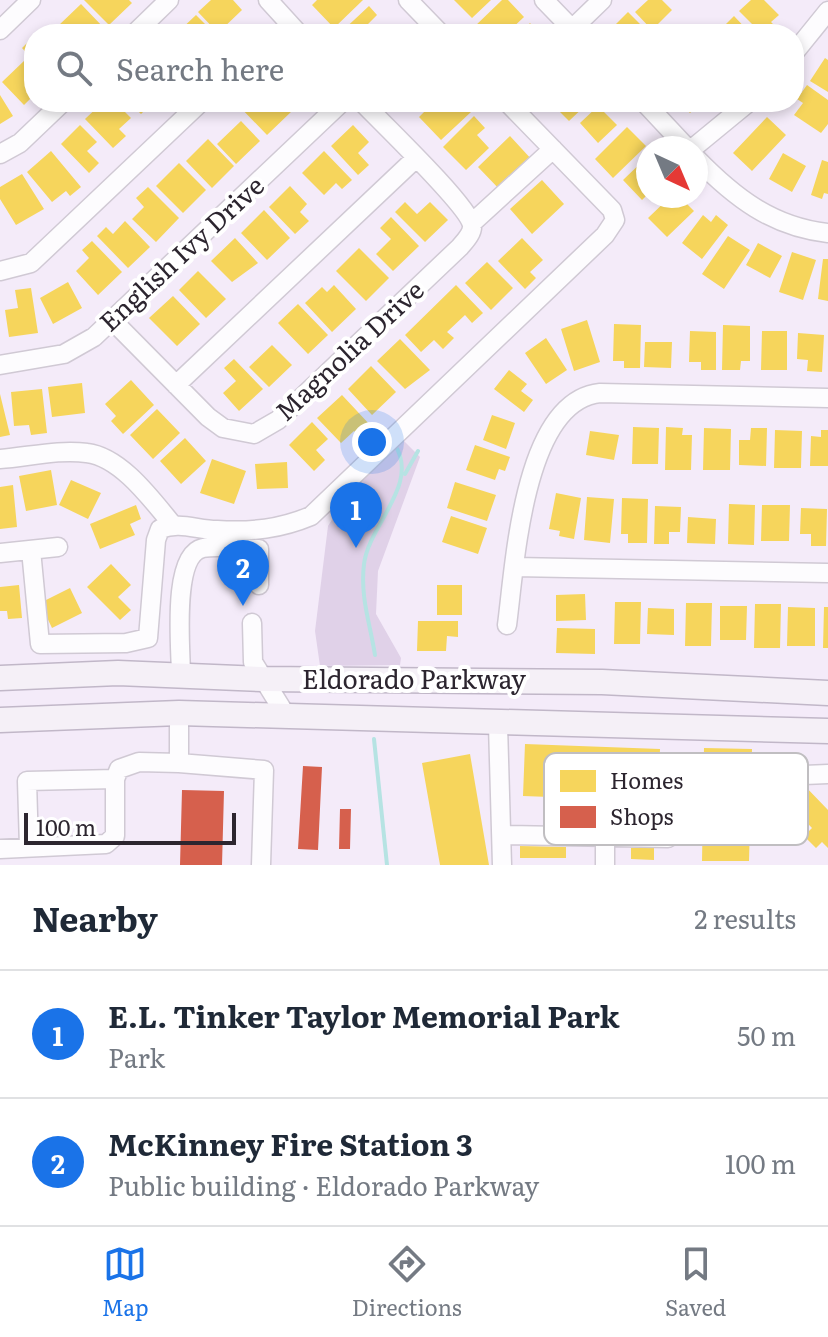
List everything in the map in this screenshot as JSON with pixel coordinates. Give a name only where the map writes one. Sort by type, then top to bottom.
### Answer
[{"type":"main road","name":"Eldorado Parkway","points":[[0,678],[118,673],[262,679],[587,682],[828,693]]},
{"type":"main road","points":[[179,713],[181,676]]},
{"type":"main road","name":"Eldorado Parkway","points":[[0,720],[179,713],[498,725],[828,731]]},
{"type":"street","points":[[0,30],[31,0]]},
{"type":"street","points":[[144,24],[169,0]]},
{"type":"street","points":[[268,0],[290,24]]},
{"type":"street","points":[[408,0],[431,24]]},
{"type":"street","points":[[544,0],[567,24]]},
{"type":"street","points":[[580,24],[602,0]]},
{"type":"street","points":[[804,41],[828,11]]},
{"type":"street","points":[[0,154],[20,143],[53,112]]},
{"type":"street","points":[[0,271],[31,263],[190,112]]},
{"type":"street","name":"English Ivy Drive","points":[[0,365],[64,354],[94,337],[331,112]]},
{"type":"street","points":[[371,112],[472,223]]},
{"type":"street","points":[[31,550],[40,644],[126,643],[148,638],[156,540],[160,529],[172,524],[215,530],[279,530],[311,516],[605,235],[615,220],[612,210],[517,112]]},
{"type":"street","points":[[654,112],[678,136]]},
{"type":"street","points":[[705,136],[736,112]]},
{"type":"street","name":"Magnolia Drive","points":[[112,320],[223,428],[254,434],[267,428],[460,247],[472,230],[472,223],[553,149]]},
{"type":"street","points":[[176,385],[415,159]]},
{"type":"street","points":[[708,170],[735,196],[763,214],[797,228],[828,233]]},
{"type":"street","points":[[507,625],[532,472],[557,419],[577,400],[600,393],[828,398]]},
{"type":"street","points":[[0,459],[64,453],[89,453],[103,458],[146,493],[172,524]]},
{"type":"street","points":[[0,553],[58,547]]},
{"type":"street","points":[[181,676],[181,584],[189,558],[201,548],[259,549],[259,585]]},
{"type":"street","points":[[515,567],[828,573]]},
{"type":"street","points":[[252,623],[253,662],[287,717]]},
{"type":"street","points":[[179,713],[179,763]]},
{"type":"street","points":[[498,725],[502,865]]},
{"type":"street","points":[[0,849],[106,844],[115,836],[115,779],[119,769],[130,763],[179,763],[264,770],[261,865]]},
{"type":"street","points":[[808,775],[828,774]]},
{"type":"street","points":[[29,847],[27,781],[115,779]]},
{"type":"street","points":[[503,835],[544,836]]},
{"type":"shaded area","points":[[402,439],[420,457],[378,571],[376,614],[401,658],[400,665],[320,666],[315,631],[328,526],[344,501]]},
{"type":"building: Homes","points":[[84,0],[129,0],[132,3],[108,24]]},
{"type":"building: Homes","points":[[211,0],[233,0],[242,10],[227,24],[209,24],[198,12]]},
{"type":"building: Homes","points":[[317,0],[363,0],[338,24],[330,24],[312,5]]},
{"type":"building: Homes","points":[[454,0],[491,0],[472,18]]},
{"type":"building: Homes","points":[[502,0],[508,0],[524,17],[517,24],[477,24]]},
{"type":"building: Homes","points":[[648,0],[662,0],[672,10],[658,24],[646,24],[635,12]]},
{"type":"building: Homes","points":[[751,0],[764,0],[779,15],[771,22],[773,24],[752,24],[739,11]]},
{"type":"building: Homes","points":[[81,4],[100,24],[60,24]]},
{"type":"building: Homes","points":[[369,6],[377,15],[368,24],[350,24]]},
{"type":"building: Homes","points":[[628,12],[640,24],[616,24]]},
{"type":"building: Homes","points":[[196,15],[205,24],[187,24]]},
{"type":"building: Homes","points":[[734,16],[742,24],[726,24]]},
{"type":"building: Homes","points":[[825,58],[828,60],[828,92],[810,81]]},
{"type":"building: Homes","points":[[24,61],[24,105],[2,82]]},
{"type":"building: Homes","points":[[807,85],[828,100],[828,124],[821,133],[794,115],[804,112],[804,89]]},
{"type":"building: Homes","points":[[0,95],[13,116],[0,124]]},
{"type":"building: Homes","points":[[92,112],[125,112],[131,118],[119,129],[126,136],[113,148],[85,119]]},
{"type":"building: Homes","points":[[245,112],[291,112],[267,135]]},
{"type":"building: Homes","points":[[424,112],[471,112],[441,140],[419,117]]},
{"type":"building: Homes","points":[[560,112],[578,112],[569,121]]},
{"type":"building: Homes","points":[[592,112],[604,112],[617,125],[598,143],[580,123]]},
{"type":"building: Homes","points":[[474,116],[485,128],[477,135],[489,148],[466,170],[443,147]]},
{"type":"building: Homes","points":[[767,117],[786,135],[752,171],[733,153]]},
{"type":"building: Homes","points":[[241,121],[260,141],[236,164],[217,144]]},
{"type":"building: Homes","points":[[80,125],[97,142],[87,151],[99,163],[89,173],[61,144]]},
{"type":"building: Homes","points":[[353,125],[369,142],[358,153],[369,165],[358,175],[331,146]]},
{"type":"building: Homes","points":[[627,127],[636,136],[636,156],[613,178],[595,159]]},
{"type":"building: Homes","points":[[510,136],[533,161],[502,192],[478,167]]},
{"type":"building: Homes","points":[[208,139],[234,166],[212,188],[186,161]]},
{"type":"building: Homes","points":[[51,151],[81,187],[70,196],[66,191],[52,202],[27,172]]},
{"type":"building: Homes","points":[[324,151],[352,180],[342,189],[336,183],[324,195],[302,173]]},
{"type":"building: Homes","points":[[783,153],[806,166],[792,192],[769,179]]},
{"type":"building: Homes","points":[[822,160],[828,162],[828,194],[824,193],[822,199],[811,195]]},
{"type":"building: Homes","points":[[179,163],[206,190],[183,213],[156,186]]},
{"type":"building: Homes","points":[[636,168],[636,194],[623,180]]},
{"type":"building: Homes","points":[[22,174],[44,209],[16,225],[0,199],[0,187]]},
{"type":"building: Homes","points":[[542,180],[564,204],[532,234],[510,209]]},
{"type":"building: Homes","points":[[290,186],[307,204],[300,212],[309,221],[295,234],[269,207]]},
{"type":"building: Homes","points":[[148,187],[179,218],[156,242],[132,219],[144,207],[136,198]]},
{"type":"building: Homes","points":[[405,202],[417,214],[430,202],[448,220],[425,242],[395,212]]},
{"type":"building: Homes","points":[[658,208],[691,208],[694,211],[667,237],[648,218]]},
{"type":"building: Homes","points":[[264,210],[290,238],[267,260],[241,233]]},
{"type":"building: Homes","points":[[703,215],[711,222],[716,215],[728,225],[702,259],[682,243]]},
{"type":"building: Homes","points":[[391,217],[419,246],[393,271],[376,254],[391,239],[380,228]]},
{"type":"building: Homes","points":[[125,221],[150,247],[128,268],[97,236],[106,227],[113,234]]},
{"type":"building: Homes","points":[[728,236],[750,250],[724,289],[702,274]]},
{"type":"building: Homes","points":[[235,238],[258,263],[232,282],[211,261]]},
{"type":"building: Homes","points":[[522,238],[543,260],[530,272],[536,278],[525,289],[498,261]]},
{"type":"building: Homes","points":[[92,241],[122,272],[98,295],[76,271],[89,258],[82,250]]},
{"type":"building: Homes","points":[[758,243],[782,256],[770,278],[746,265]]},
{"type":"building: Homes","points":[[359,248],[389,278],[366,301],[336,271]]},
{"type":"building: Homes","points":[[792,252],[816,260],[803,300],[779,292]]},
{"type":"building: Homes","points":[[823,259],[828,259],[828,301],[818,299]]},
{"type":"building: Homes","points":[[487,262],[513,288],[491,310],[465,283]]},
{"type":"building: Homes","points":[[198,271],[226,299],[206,318],[179,290]]},
{"type":"building: Homes","points":[[68,282],[82,308],[53,324],[40,298]]},
{"type":"building: Homes","points":[[334,285],[356,309],[332,332],[305,303],[322,287],[327,292]]},
{"type":"building: Homes","points":[[456,285],[483,313],[472,323],[465,315],[447,332],[454,338],[443,349],[434,340],[421,352],[405,335]]},
{"type":"building: Homes","points":[[31,288],[38,333],[9,337],[5,310],[18,308],[15,290]]},
{"type":"building: Homes","points":[[173,296],[200,324],[177,346],[149,318]]},
{"type":"building: Homes","points":[[298,304],[328,335],[308,354],[278,323]]},
{"type":"building: Homes","points":[[587,320],[600,362],[574,371],[561,329]]},
{"type":"building: Homes","points":[[614,324],[641,325],[640,368],[624,368],[624,361],[613,361]]},
{"type":"building: Homes","points":[[723,325],[750,326],[750,361],[741,361],[740,370],[722,370]]},
{"type":"building: Homes","points":[[690,331],[716,332],[716,370],[701,370],[701,362],[689,362]]},
{"type":"building: Homes","points":[[762,331],[787,331],[787,370],[761,370]]},
{"type":"building: Homes","points":[[798,333],[824,335],[822,372],[807,371],[808,360],[797,359]]},
{"type":"building: Homes","points":[[546,338],[567,370],[546,384],[525,353]]},
{"type":"building: Homes","points":[[400,339],[430,370],[405,389],[377,361]]},
{"type":"building: Homes","points":[[645,342],[672,342],[671,368],[644,367]]},
{"type":"building: Homes","points":[[272,345],[292,365],[269,387],[249,367]]},
{"type":"building: Homes","points":[[234,359],[263,389],[239,411],[223,393],[236,381],[224,368]]},
{"type":"building: Homes","points":[[371,366],[396,392],[372,415],[348,389]]},
{"type":"building: Homes","points":[[509,370],[527,384],[521,391],[533,400],[524,412],[494,389]]},
{"type":"building: Homes","points":[[131,380],[154,405],[123,434],[111,421],[116,416],[105,404]]},
{"type":"building: Homes","points":[[82,383],[85,413],[52,417],[48,387]]},
{"type":"building: Homes","points":[[42,389],[47,433],[31,435],[29,425],[14,426],[11,392]]},
{"type":"building: Homes","points":[[0,394],[10,435],[0,437]]},
{"type":"building: Homes","points":[[342,395],[371,426],[360,437],[354,431],[341,443],[317,418]]},
{"type":"building: Homes","points":[[157,409],[180,433],[153,459],[130,435]]},
{"type":"building: Homes","points":[[492,415],[515,423],[506,449],[483,440]]},
{"type":"building: Homes","points":[[312,422],[328,439],[316,450],[325,460],[314,471],[289,445]]},
{"type":"building: Homes","points":[[633,427],[659,428],[658,464],[632,464]]},
{"type":"building: Homes","points":[[666,427],[683,428],[682,435],[692,435],[691,470],[665,470]]},
{"type":"building: Homes","points":[[704,428],[731,429],[730,470],[703,470]]},
{"type":"building: Homes","points":[[751,428],[767,428],[766,466],[739,465],[739,440],[750,440]]},
{"type":"building: Homes","points":[[775,430],[802,431],[801,468],[774,468]]},
{"type":"building: Homes","points":[[821,430],[828,430],[828,466],[810,466],[811,436],[821,437]]},
{"type":"building: Homes","points":[[590,431],[619,435],[614,460],[586,455]]},
{"type":"building: Homes","points":[[185,438],[206,461],[181,484],[160,461]]},
{"type":"building: Homes","points":[[475,445],[510,457],[505,471],[499,469],[495,480],[466,470]]},
{"type":"building: Homes","points":[[212,459],[246,471],[234,504],[200,493]]},
{"type":"building: Homes","points":[[287,462],[288,488],[257,489],[255,464]]},
{"type":"building: Homes","points":[[51,470],[57,505],[26,511],[19,476]]},
{"type":"building: Homes","points":[[71,480],[101,493],[88,519],[59,505]]},
{"type":"building: Homes","points":[[455,482],[496,495],[487,521],[447,508]]},
{"type":"building: Homes","points":[[13,485],[17,527],[0,529],[0,487]]},
{"type":"building: Homes","points":[[556,493],[581,498],[574,539],[559,536],[560,531],[549,529]]},
{"type":"building: Homes","points":[[587,497],[614,499],[610,543],[584,540]]},
{"type":"building: Homes","points":[[622,498],[648,499],[647,543],[628,543],[628,534],[621,534]]},
{"type":"building: Homes","points":[[729,504],[755,505],[754,545],[728,544]]},
{"type":"building: Homes","points":[[136,505],[141,519],[130,524],[135,535],[100,549],[90,524]]},
{"type":"building: Homes","points":[[762,505],[790,505],[789,541],[761,541]]},
{"type":"building: Homes","points":[[655,506],[681,507],[680,532],[669,532],[669,544],[654,544]]},
{"type":"building: Homes","points":[[801,508],[827,509],[826,546],[811,546],[811,534],[800,534]]},
{"type":"building: Homes","points":[[451,516],[487,528],[478,554],[442,542]]},
{"type":"building: Homes","points":[[688,517],[716,519],[715,544],[687,543]]},
{"type":"building: Homes","points":[[111,564],[131,585],[118,597],[131,610],[120,620],[87,587]]},
{"type":"building: Homes","points":[[19,585],[22,618],[8,619],[7,611],[0,611],[0,587]]},
{"type":"building: Homes","points":[[437,585],[462,585],[462,615],[437,615]]},
{"type":"building: Homes","points":[[70,588],[82,613],[52,628],[40,603]]},
{"type":"building: Homes","points":[[585,594],[586,620],[556,621],[556,595]]},
{"type":"building: Homes","points":[[615,602],[641,602],[640,644],[614,644]]},
{"type":"building: Homes","points":[[686,603],[712,603],[711,646],[685,646]]},
{"type":"building: Homes","points":[[755,604],[781,604],[780,648],[754,648]]},
{"type":"building: Homes","points":[[720,606],[747,606],[746,640],[720,640]]},
{"type":"building: Homes","points":[[788,607],[815,608],[815,646],[787,646]]},
{"type":"building: Homes","points":[[824,607],[828,607],[828,648],[823,648]]},
{"type":"building: Homes","points":[[648,608],[674,609],[674,635],[647,634]]},
{"type":"building: Homes","points":[[418,621],[458,621],[458,637],[447,636],[446,651],[417,651]]},
{"type":"building: Homes","points":[[557,628],[595,629],[595,654],[556,653]]},
{"type":"building: Homes","points":[[525,744],[660,749],[660,753],[544,753],[544,797],[523,796]]},
{"type":"building: Homes","points":[[704,748],[752,749],[752,753],[704,753]]},
{"type":"building: Homes","points":[[470,754],[489,865],[440,865],[422,763]]},
{"type":"building: Homes","points":[[808,789],[828,810],[828,848],[822,842],[816,848],[808,840],[808,832],[812,828],[808,824]]},
{"type":"building: Homes","points":[[702,845],[749,845],[749,861],[702,861]]},
{"type":"building: Homes","points":[[520,846],[566,847],[566,858],[520,858]]},
{"type":"building: Homes","points":[[631,848],[654,848],[654,860],[631,859]]},
{"type":"building: Shops","points":[[303,766],[322,767],[318,850],[298,849]]},
{"type":"building: Shops","points":[[182,790],[224,791],[222,865],[180,865]]},
{"type":"building: Shops","points":[[340,809],[351,809],[350,849],[339,849]]},
{"type":"waterway","points":[[375,655],[364,599],[364,564],[401,475],[401,460],[395,445]]},
{"type":"waterway","points":[[405,474],[418,451]]},
{"type":"waterway","points":[[374,739],[387,865]]},
{"type":"place","name":"E.L. Tinker Taylor Memorial Park","points":[[356,548]]},
{"type":"place","name":"McKinney Fire Station 3","points":[[243,606]]}]
